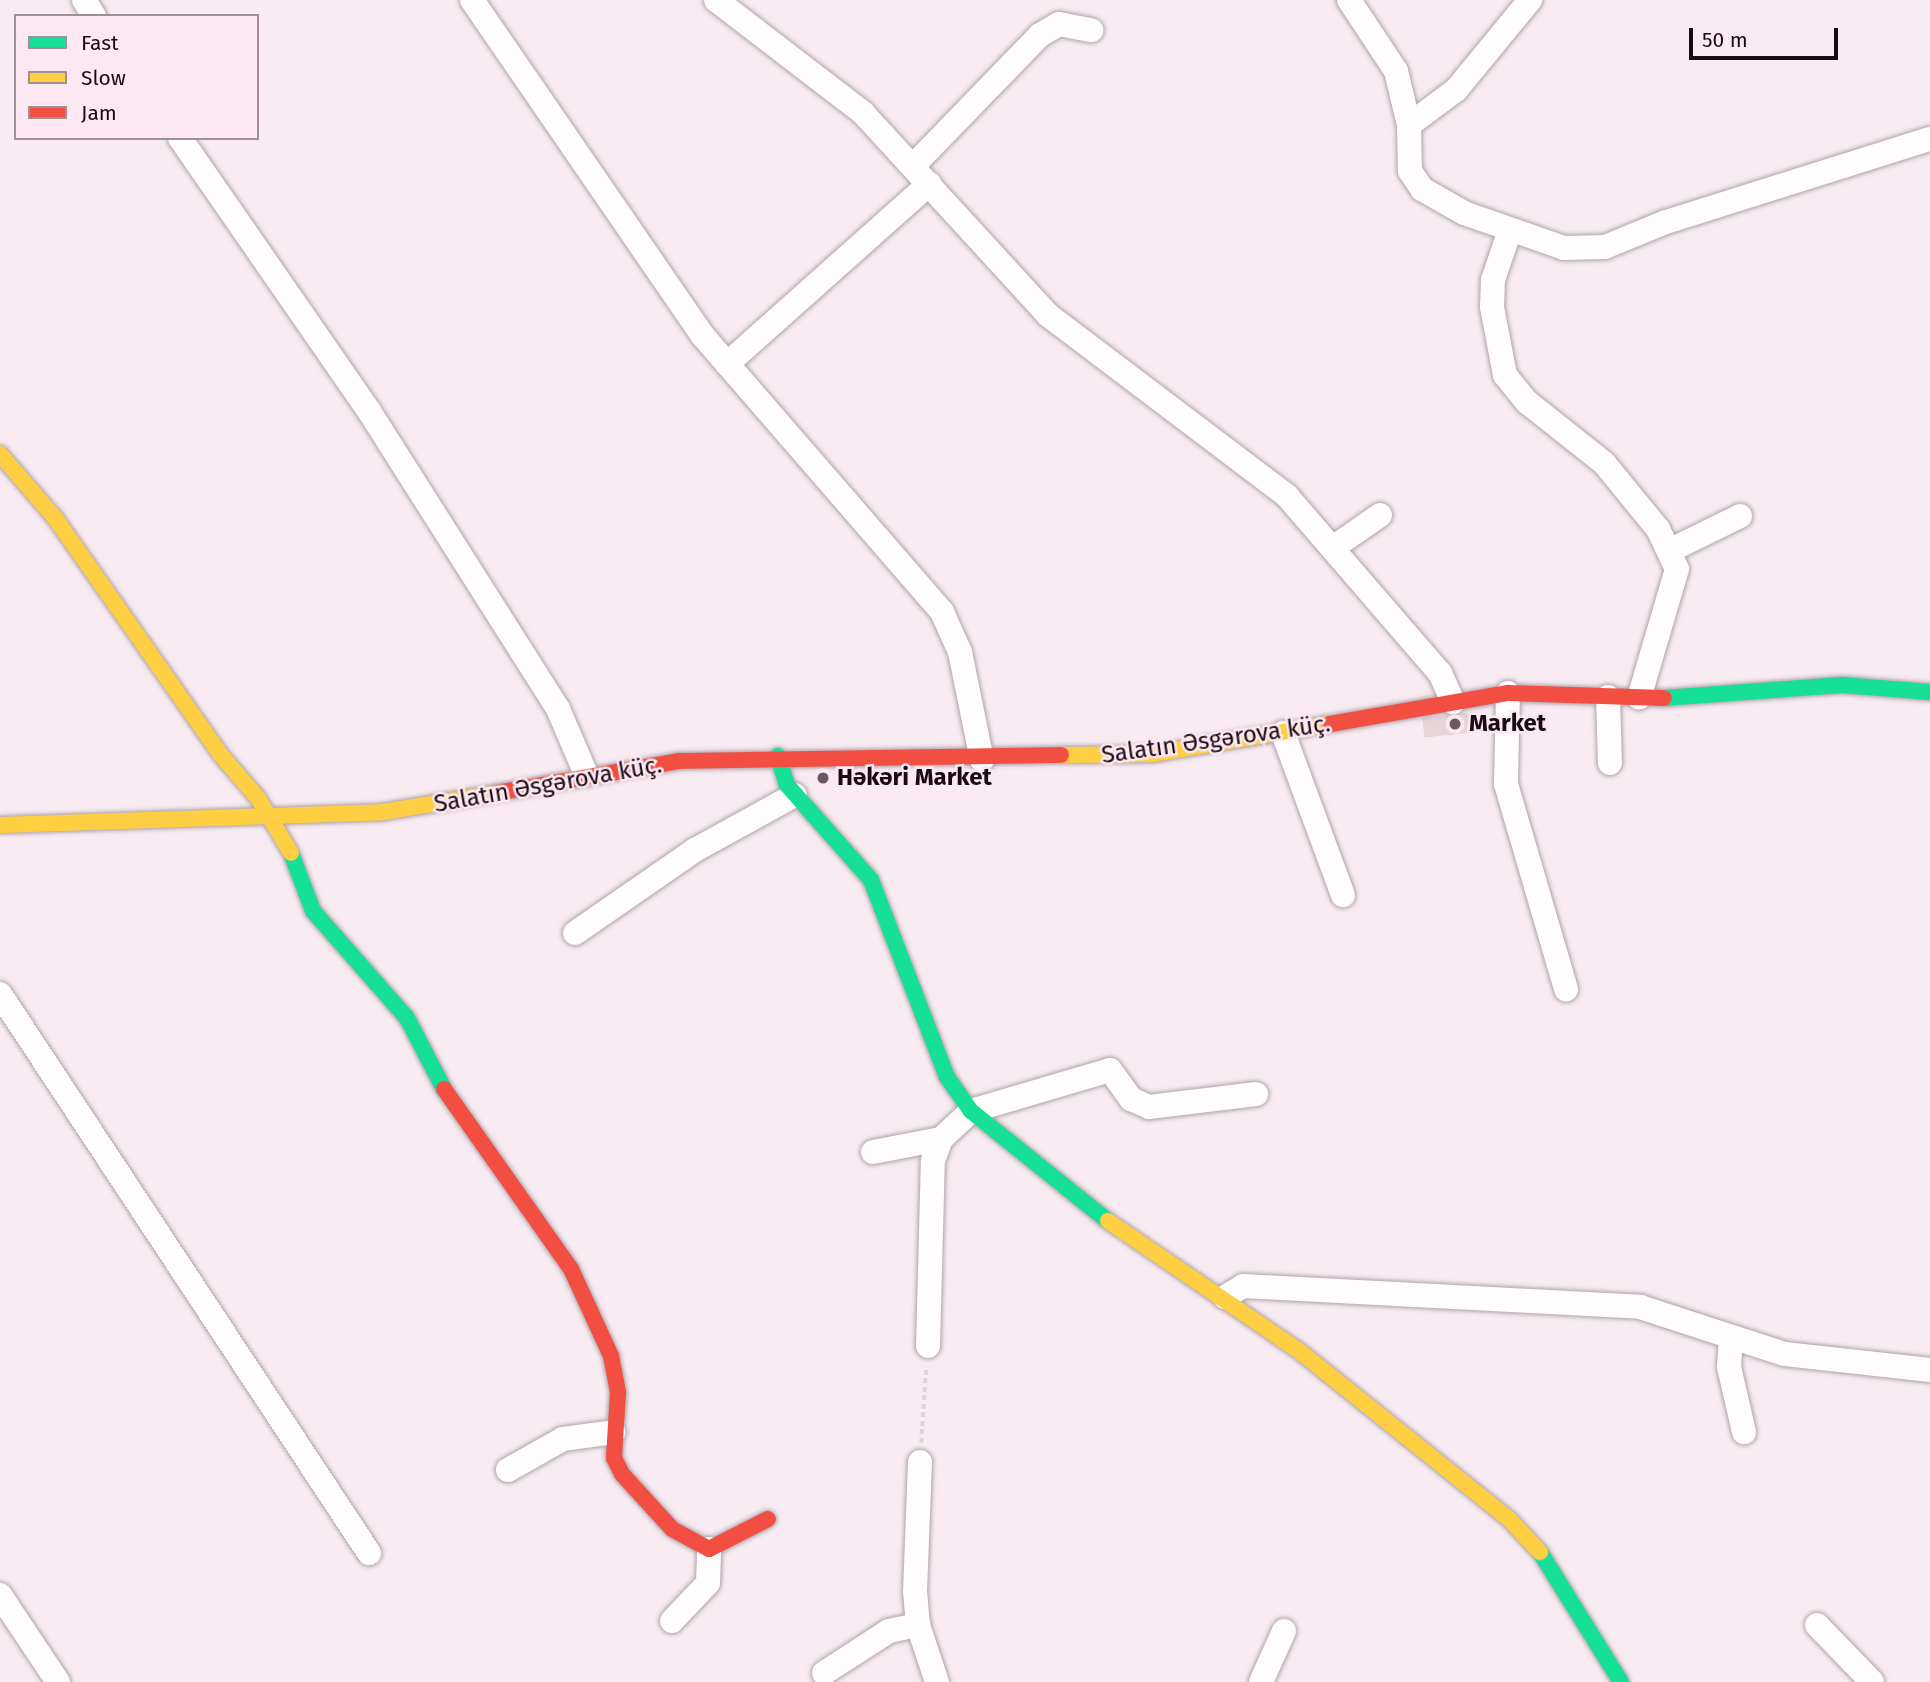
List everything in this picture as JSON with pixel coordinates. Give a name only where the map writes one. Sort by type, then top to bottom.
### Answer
[{"type":"street","points":[[472,0],[654,272],[726,364],[942,612],[960,652],[982,760]]},
{"type":"street","points":[[716,0],[838,91],[921,175],[1048,314],[1265,477],[1334,547],[1440,673],[1454,702]]},
{"type":"street","points":[[1349,0],[1396,71],[1409,125],[1406,153],[1422,189],[1510,230],[1585,252],[1930,139]]},
{"type":"street","points":[[1409,125],[1456,90],[1530,0]]},
{"type":"street","points":[[726,364],[921,175],[1040,35],[1059,24],[1091,30]]},
{"type":"street","points":[[181,140],[369,411],[558,709],[586,774]]},
{"type":"street","points":[[1510,230],[1493,280],[1492,307],[1505,375],[1527,402],[1604,463],[1671,550],[1674,592],[1639,698]]},
{"type":"street","points":[[0,454],[55,517],[220,754],[274,820],[313,911],[407,1018],[432,1072],[590,1302],[618,1392],[614,1432],[622,1474],[672,1529],[709,1549]]},
{"type":"street","points":[[1334,547],[1380,515]]},
{"type":"street","points":[[1671,550],[1740,516]]},
{"type":"street","name":"Salatın Əsgərova küç.","points":[[0,825],[274,820],[432,806],[586,774],[778,756],[982,760],[1152,754],[1508,693],[1639,698],[1842,685],[1930,692]]},
{"type":"street","points":[[1508,693],[1506,784],[1566,989]]},
{"type":"street","points":[[1608,697],[1610,763]]},
{"type":"street","points":[[1283,733],[1343,895]]},
{"type":"street","points":[[778,756],[795,795],[871,880],[947,1077],[971,1111],[1097,1214],[1226,1297],[1530,1539],[1555,1568],[1621,1682]]},
{"type":"street","points":[[575,933],[695,850],[795,795]]},
{"type":"street","points":[[0,994],[369,1553]]},
{"type":"street","points":[[873,1152],[941,1139],[971,1111],[1110,1070],[1131,1099],[1149,1107],[1256,1094]]},
{"type":"street","points":[[928,1346],[930,1188],[941,1139]]},
{"type":"street","points":[[1226,1297],[1243,1286],[1640,1307],[1683,1316],[1731,1338],[1785,1354],[1930,1370]]},
{"type":"street","points":[[1731,1338],[1728,1367],[1744,1432]]},
{"type":"street","points":[[508,1470],[563,1439],[614,1432]]},
{"type":"street","points":[[920,1462],[918,1625],[937,1682]]},
{"type":"street","points":[[709,1549],[768,1519]]},
{"type":"street","points":[[672,1621],[708,1583],[709,1549]]},
{"type":"street","points":[[0,1595],[7,1624],[58,1682]]},
{"type":"street","points":[[824,1673],[889,1631],[918,1625]]},
{"type":"street","points":[[1817,1625],[1872,1682]]},
{"type":"street","points":[[1261,1682],[1284,1631]]},
{"type":"path","points":[[920,1462],[928,1346]]},
{"type":"building","points":[[1476,712],[1478,732],[1424,738],[1422,718]]},
{"type":"traffic: fast","points":[[1664,698],[1842,685],[1930,692]]},
{"type":"traffic: fast","points":[[778,756],[787,785],[871,880],[947,1077],[971,1111],[1108,1221]]},
{"type":"traffic: fast","points":[[291,853],[313,911],[407,1018],[444,1089]]},
{"type":"traffic: fast","points":[[1540,1552],[1621,1682]]},
{"type":"traffic: slow","points":[[0,454],[55,518],[220,754],[258,798],[291,853]]},
{"type":"traffic: slow","points":[[1061,755],[1152,754],[1330,724]]},
{"type":"traffic: slow","points":[[0,825],[383,812],[496,793]]},
{"type":"traffic: slow","points":[[1108,1221],[1298,1350],[1510,1520],[1540,1552]]},
{"type":"traffic: jam","points":[[1330,724],[1508,693],[1664,698]]},
{"type":"traffic: jam","points":[[496,793],[679,761],[1061,755]]},
{"type":"traffic: jam","points":[[444,1089],[571,1269],[611,1356],[618,1392],[614,1458],[622,1474],[672,1529],[709,1549],[768,1519]]},
{"type":"place","name":"Market","points":[[1455,724]]},
{"type":"place","name":"Həkəri Market","points":[[823,778]]}]
